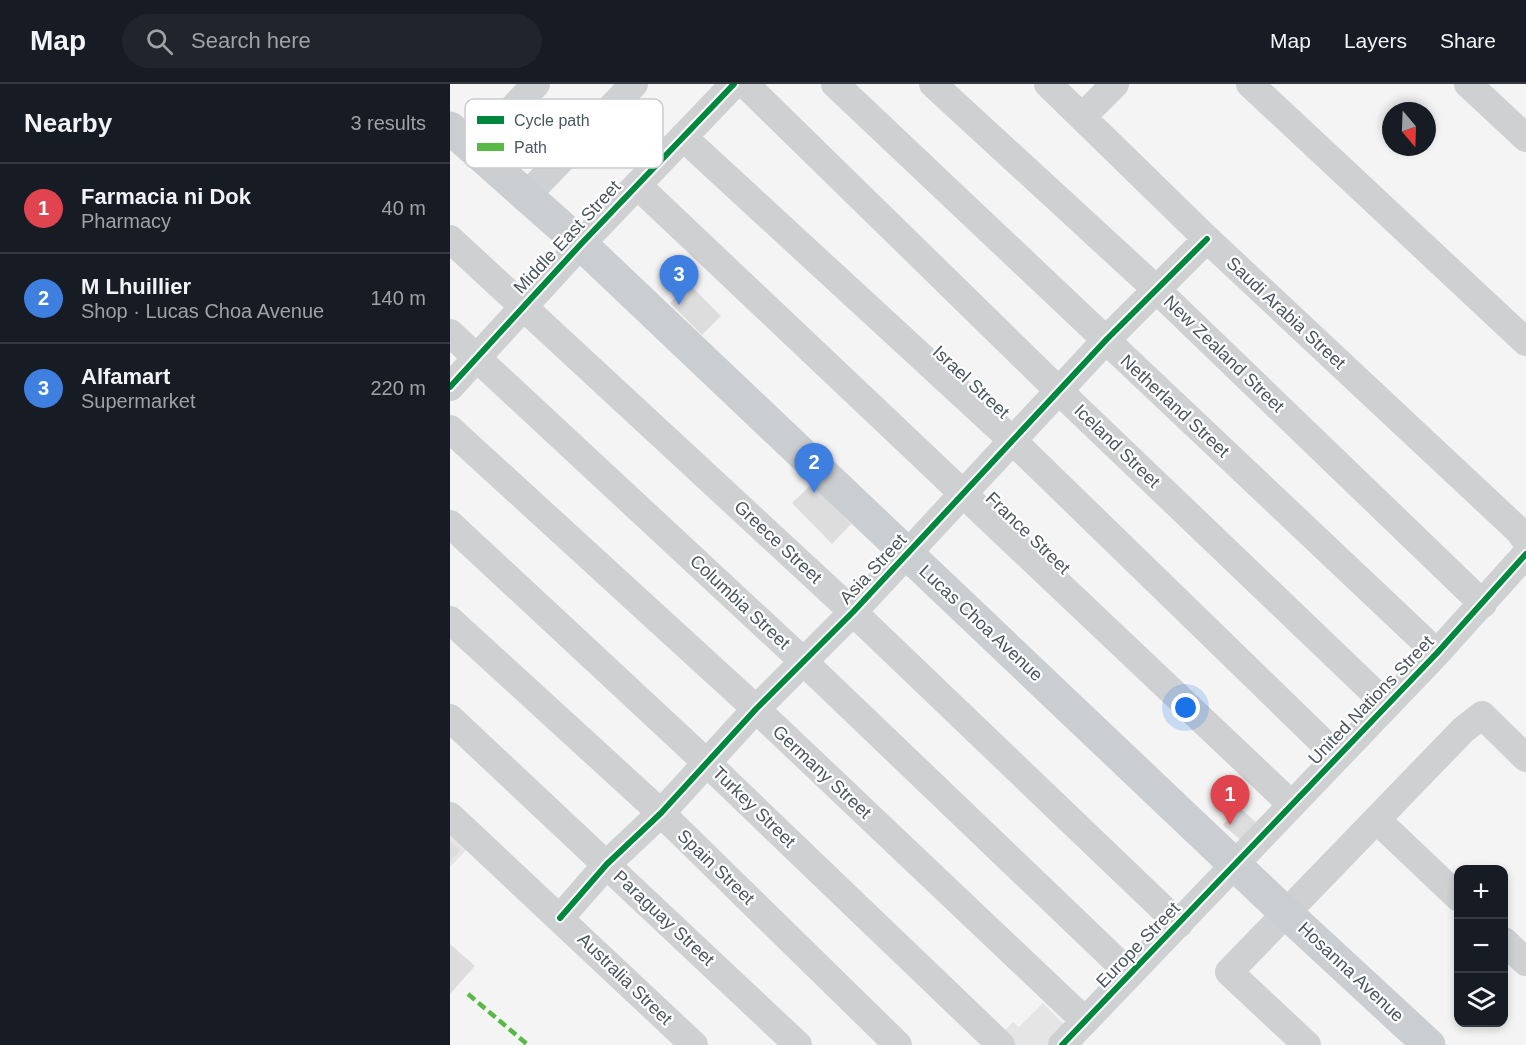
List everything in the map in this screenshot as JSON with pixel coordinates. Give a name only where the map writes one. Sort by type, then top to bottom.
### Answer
[{"type":"main road","name":"Lucas Choa Avenue","points":[[495,168],[581,244],[1280,907]]},
{"type":"main road","name":"Hosanna Avenue","points":[[1280,907],[1429,1045]]},
{"type":"street","points":[[516,99],[536,84]]},
{"type":"street","points":[[620,99],[634,84]]},
{"type":"street","name":"Middle East Street","points":[[663,158],[734,84]]},
{"type":"street","name":"Iceland Street","points":[[745,84],[1059,391],[1387,705]]},
{"type":"street","name":"Netherland Street","points":[[835,84],[1437,653]]},
{"type":"street","name":"New Zealand Street","points":[[933,84],[1157,290],[1484,604]]},
{"type":"street","name":"Saudi Arabia Street","points":[[1048,84],[1207,239],[1519,531],[1526,541]]},
{"type":"street","points":[[1082,117],[1115,84]]},
{"type":"street","points":[[1250,84],[1526,342]]},
{"type":"street","points":[[1468,84],[1526,138]]},
{"type":"street","name":"Israel Street","points":[[683,137],[1013,441],[1337,756]]},
{"type":"street","points":[[526,196],[553,168]]},
{"type":"street","name":"Middle East Street","points":[[450,387],[653,168]]},
{"type":"street","name":"France Street","points":[[637,185],[1292,805]]},
{"type":"street","name":"Greece Street","points":[[450,239],[525,305],[853,612],[1179,924]]},
{"type":"street","name":"Asia Street","points":[[560,918],[607,864],[661,813],[756,709],[908,554],[1106,340],[1207,239]]},
{"type":"street","name":"Columbia Street","points":[[450,333],[804,662],[1130,974]]},
{"type":"street","name":"Germany Street","points":[[450,429],[756,709],[1085,1021]]},
{"type":"street","name":"Turkey Street","points":[[450,524],[708,764],[1001,1045]]},
{"type":"street","name":"United Nations Street","points":[[1236,865],[1337,756],[1484,604],[1526,554]]},
{"type":"street","name":"Spain Street","points":[[450,620],[661,813],[898,1045]]},
{"type":"street","points":[[1307,1045],[1229,972],[1280,907],[1377,820],[1463,730],[1482,715],[1526,758]]},
{"type":"street","name":"Paraguay Street","points":[[450,718],[798,1045]]},
{"type":"street","name":"Australia Street","points":[[450,816],[694,1045]]},
{"type":"street","points":[[1377,820],[1454,893]]},
{"type":"street","name":"Europe Street","points":[[1062,1045],[1236,865]]},
{"type":"street","points":[[1508,946],[1526,962]]},
{"type":"shaded area","points":[[450,832],[467,849],[450,867]]},
{"type":"shaded area","points":[[1043,1003],[1070,1030],[1055,1045],[1005,1045],[997,1038],[1013,1022],[1019,1027]]},
{"type":"building","points":[[689,284],[721,316],[702,335],[670,303]]},
{"type":"building","points":[[812,484],[851,524],[832,544],[792,503]]},
{"type":"building","points":[[1239,807],[1258,824],[1242,841],[1223,825]]},
{"type":"building","points":[[450,841],[460,850],[450,862]]},
{"type":"building","points":[[450,944],[475,966],[450,994]]},
{"type":"marked path","points":[[468,994],[528,1045]]},
{"type":"cycle path","points":[[663,158],[734,84]]},
{"type":"cycle path","points":[[450,387],[654,168]]},
{"type":"cycle path","points":[[560,918],[607,864],[661,813],[756,709],[853,612],[1106,340],[1207,239]]},
{"type":"cycle path","points":[[1062,1045],[1437,653],[1526,554]]},
{"type":"place","name":"Alfamart","points":[[679,305]]},
{"type":"place","name":"M Lhuillier","points":[[814,493]]},
{"type":"place","name":"Farmacia ni Dok","points":[[1230,825]]}]
